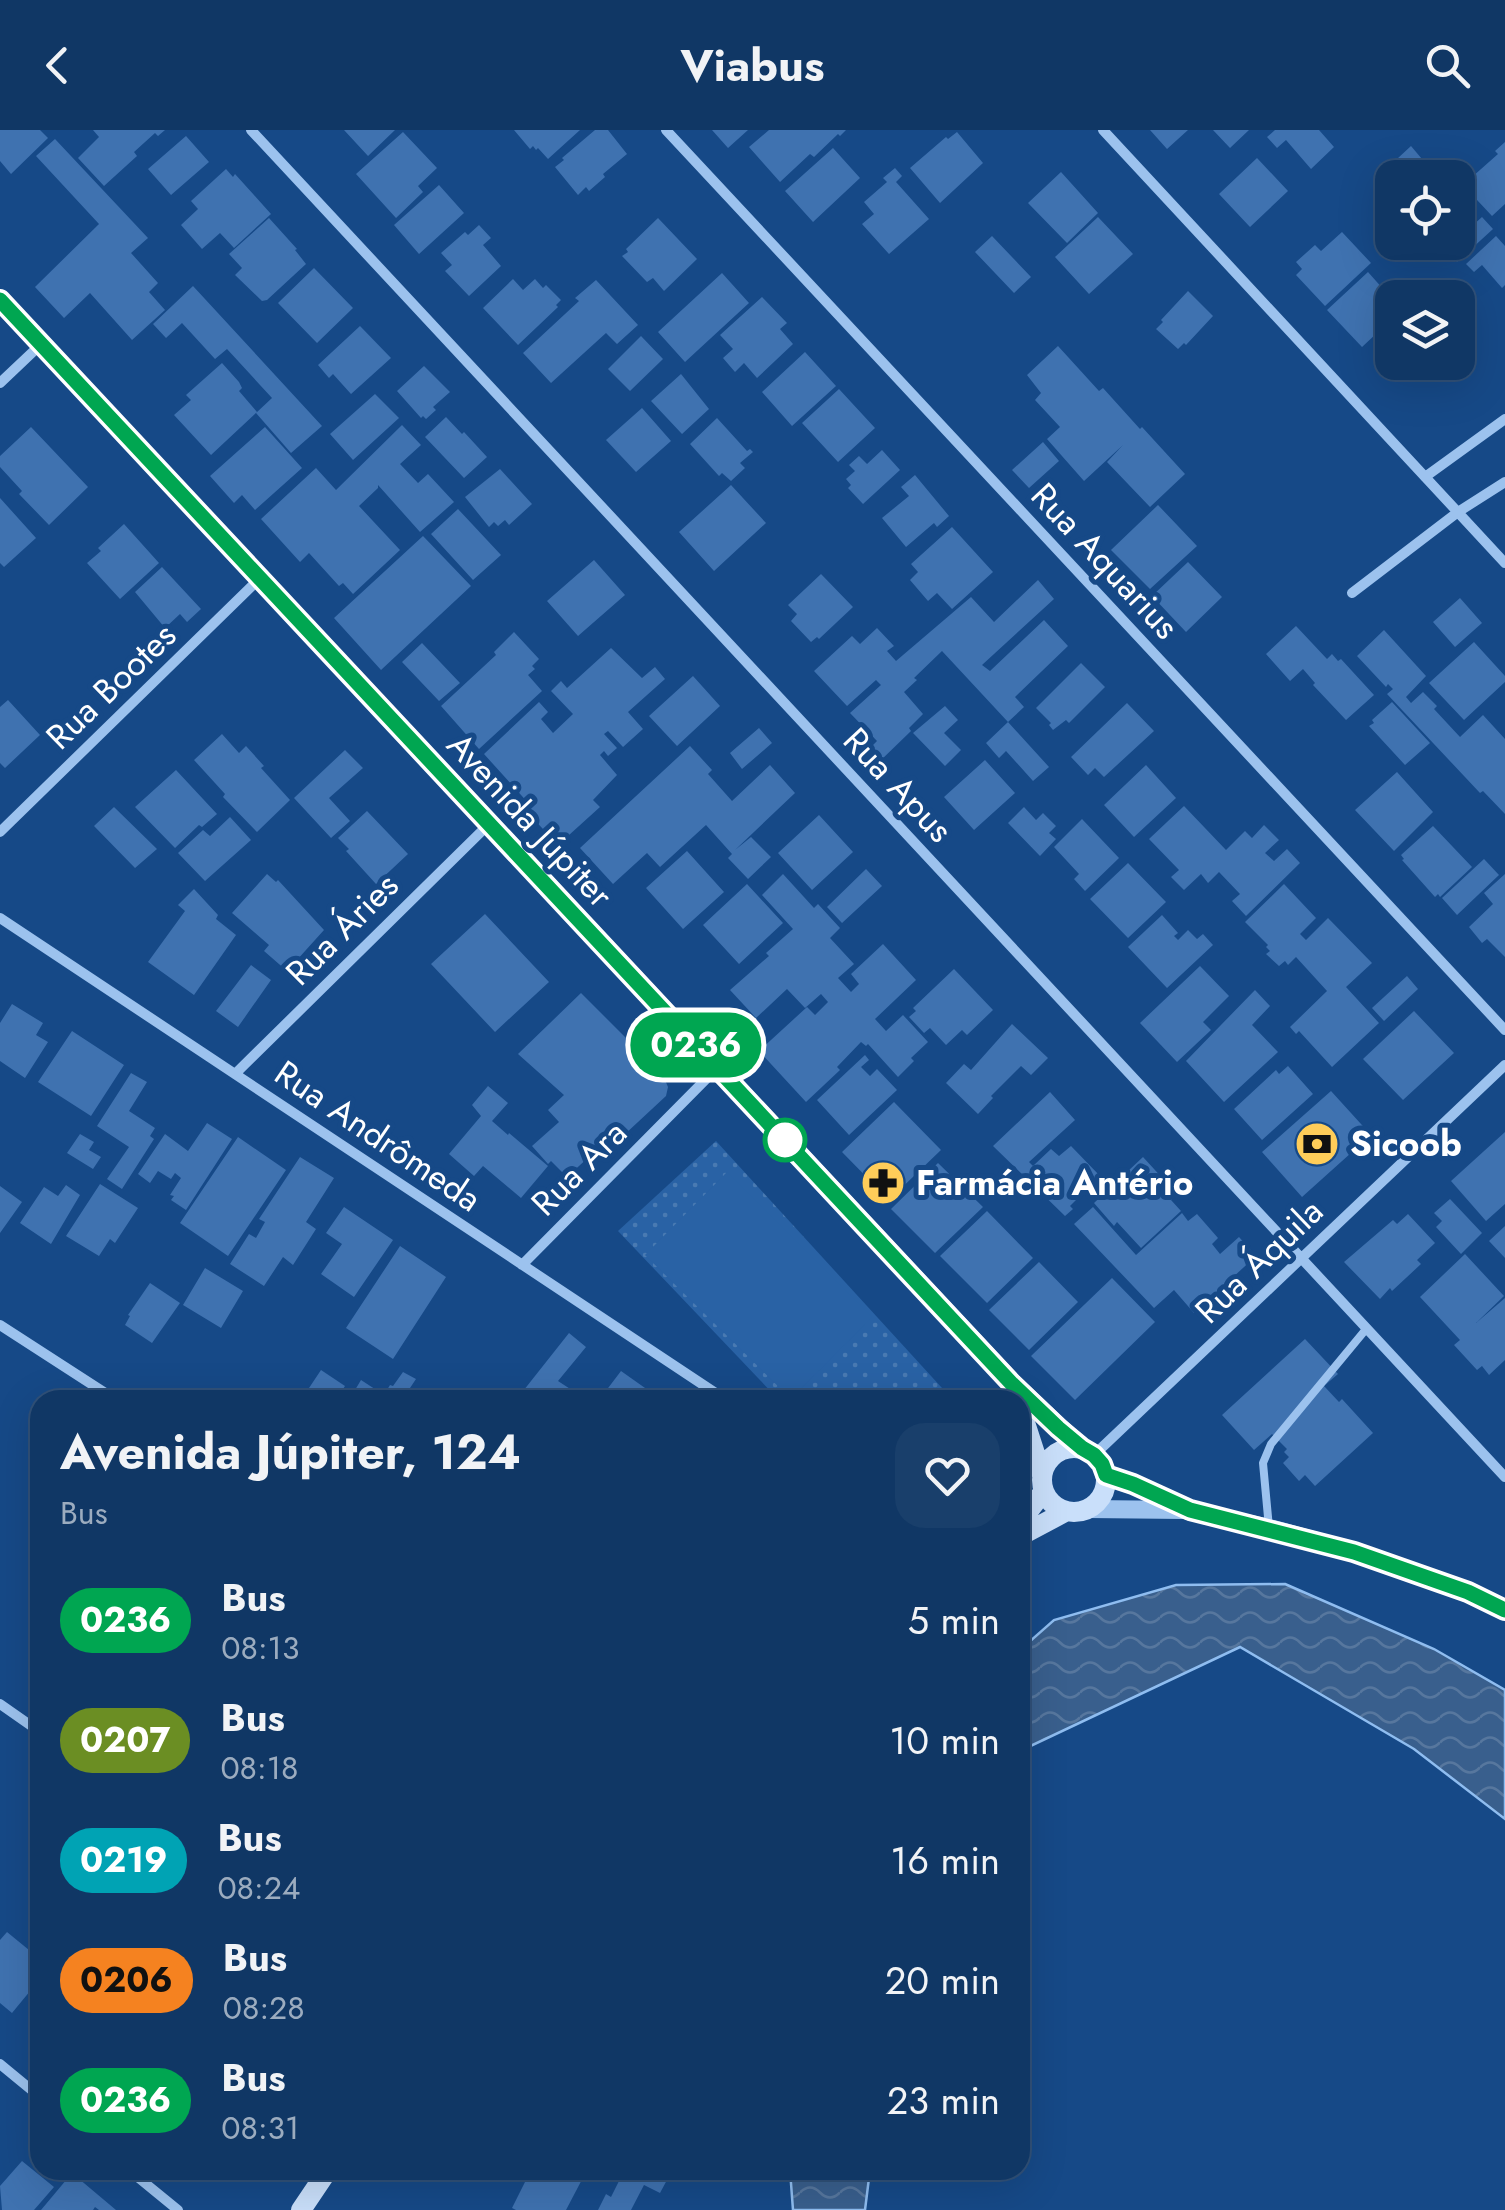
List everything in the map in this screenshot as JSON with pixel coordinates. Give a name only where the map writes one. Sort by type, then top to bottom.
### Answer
[{"type":"main road","name":"Avenida Júpiter","points":[[0,300],[1013,1390]]},
{"type":"main road","name":"Avenida Júpiter","points":[[1030,1404],[1088,1452]]},
{"type":"main road","points":[[1030,1440],[1051,1503],[1064,1512]]},
{"type":"main road","points":[[1030,1505],[1043,1483],[1047,1462],[1056,1453],[1068,1449],[1088,1452],[1102,1464],[1105,1488],[1098,1501],[1088,1509],[1064,1512],[1030,1531]]},
{"type":"main road","points":[[301,2210],[321,2180]]},
{"type":"street","name":"Rua Apus","points":[[251,130],[1505,1476]]},
{"type":"street","name":"Rua Aquarius","points":[[666,130],[1505,1030]]},
{"type":"street","points":[[1102,130],[1505,563]]},
{"type":"street","points":[[0,383],[41,344]]},
{"type":"street","points":[[1425,477],[1505,420]]},
{"type":"street","points":[[1352,593],[1458,512],[1505,482]]},
{"type":"street","name":"Rua Bootes","points":[[0,832],[260,578]]},
{"type":"street","name":"Rua Áries","points":[[234,1074],[489,824]]},
{"type":"street","name":"Rua Andrômeda","points":[[0,918],[711,1390]]},
{"type":"street","name":"Rua Áquila","points":[[1088,1452],[1302,1258],[1505,1064]]},
{"type":"street","name":"Rua Ara","points":[[522,1265],[717,1068]]},
{"type":"street","points":[[0,1325],[101,1390]]},
{"type":"street","points":[[1106,1475],[1190,1510],[1268,1528],[1412,1571],[1505,1610]]},
{"type":"street","points":[[1088,1509],[1190,1510]]},
{"type":"street","points":[[0,1704],[30,1725]]},
{"type":"street","points":[[2,2069],[30,2090]]},
{"type":"street","points":[[141,2180],[178,2210]]},
{"type":"lane","points":[[1268,1528],[1262,1463],[1271,1444],[1367,1328]]},
{"type":"shaded area","points":[[716,1141],[944,1390],[769,1390],[618,1231]]},
{"type":"shaded area","points":[[727,1172],[872,1317],[800,1390],[782,1390],[645,1255]]},
{"type":"water","points":[[1285,1584],[1434,1649],[1505,1690],[1505,1819],[1414,1749],[1240,1647],[1030,1746],[1030,1641],[1054,1620],[1176,1585]]},
{"type":"water","points":[[791,2180],[869,2180],[865,2210],[793,2210]]},
{"type":"building","points":[[0,130],[40,130],[48,138],[11,174],[0,161]]},
{"type":"building","points":[[93,130],[165,130],[158,136],[155,133],[134,152],[137,156],[104,186],[78,158],[99,137]]},
{"type":"building","points":[[344,130],[395,130],[368,156]]},
{"type":"building","points":[[514,130],[580,130],[548,159],[538,148],[530,149]]},
{"type":"building","points":[[595,130],[608,130],[627,154],[589,191],[586,187],[578,195],[555,167]]},
{"type":"building","points":[[712,130],[748,130],[728,148]]},
{"type":"building","points":[[769,130],[846,130],[814,157],[810,154],[780,182],[749,147]]},
{"type":"building","points":[[1150,130],[1188,130],[1167,149]]},
{"type":"building","points":[[1213,130],[1249,130],[1230,148]]},
{"type":"building","points":[[1275,130],[1319,130],[1334,147],[1311,169],[1286,140],[1277,148],[1267,137]]},
{"type":"building","points":[[403,132],[437,168],[418,186],[423,192],[396,218],[356,174]]},
{"type":"building","points":[[957,132],[983,163],[940,203],[910,168]]},
{"type":"building","points":[[186,136],[209,162],[171,195],[148,169]]},
{"type":"building","points":[[55,139],[148,238],[131,253],[158,283],[149,292],[165,310],[132,340],[90,293],[64,318],[35,287],[99,224],[36,156]]},
{"type":"building","points":[[1505,142],[1505,204],[1492,216],[1475,198],[1475,174],[1498,154],[1495,151]]},
{"type":"building","points":[[1411,146],[1423,160],[1396,160]]},
{"type":"building","points":[[833,148],[860,178],[813,222],[785,191]]},
{"type":"building","points":[[1257,158],[1288,191],[1250,227],[1219,194]]},
{"type":"building","points":[[895,168],[902,176],[896,182],[929,219],[889,254],[862,224],[874,214],[864,202],[887,182],[883,178]]},
{"type":"building","points":[[226,169],[271,214],[234,248],[220,233],[202,249],[181,225],[198,209],[191,201]]},
{"type":"building","points":[[1061,172],[1098,213],[1067,243],[1028,203]]},
{"type":"building","points":[[439,185],[464,213],[419,254],[394,225]]},
{"type":"building","points":[[1098,217],[1133,254],[1089,294],[1055,257]]},
{"type":"building","points":[[1482,217],[1493,229],[1475,246],[1475,223]]},
{"type":"building","points":[[269,218],[306,264],[262,301],[235,275],[242,268],[229,254]]},
{"type":"building","points":[[658,218],[697,259],[664,291],[653,278],[647,282],[622,256]]},
{"type":"building","points":[[479,225],[491,238],[483,245],[501,266],[469,296],[445,271],[452,265],[441,253]]},
{"type":"building","points":[[1342,232],[1371,263],[1325,306],[1296,275],[1302,269],[1296,262],[1315,245],[1321,251]]},
{"type":"building","points":[[992,236],[1031,277],[1014,293],[975,252]]},
{"type":"building","points":[[1496,236],[1505,246],[1502,288],[1482,265],[1474,272],[1466,264],[1475,260]]},
{"type":"building","points":[[314,268],[353,308],[317,343],[278,303]]},
{"type":"building","points":[[1368,272],[1375,280],[1375,335],[1362,347],[1327,310]]},
{"type":"building","points":[[722,273],[749,303],[685,362],[658,332]]},
{"type":"building","points":[[513,279],[523,290],[535,279],[561,300],[518,345],[483,308]]},
{"type":"building","points":[[596,280],[638,325],[617,344],[606,333],[551,383],[523,353]]},
{"type":"building","points":[[193,286],[322,426],[291,453],[256,413],[272,398],[227,349],[215,359],[182,323],[166,338],[153,324]]},
{"type":"building","points":[[1188,291],[1213,316],[1178,349],[1156,329]]},
{"type":"building","points":[[762,297],[787,323],[780,329],[793,344],[757,378],[744,363],[735,372],[723,358],[733,349],[720,335]]},
{"type":"building","points":[[360,326],[391,358],[351,394],[333,374],[329,378],[318,365]]},
{"type":"building","points":[[641,336],[663,359],[630,391],[608,369]]},
{"type":"building","points":[[1058,346],[1185,474],[1150,507],[1107,462],[1123,445],[1084,481],[1047,439],[1060,427],[1035,400],[1041,393],[1027,375]]},
{"type":"building","points":[[805,352],[836,386],[792,426],[762,392]]},
{"type":"building","points":[[222,363],[257,412],[211,455],[174,415],[191,400],[186,395]]},
{"type":"building","points":[[424,366],[450,392],[426,419],[397,391]]},
{"type":"building","points":[[681,374],[709,409],[682,434],[651,401]]},
{"type":"building","points":[[839,389],[875,428],[838,462],[802,423]]},
{"type":"building","points":[[375,394],[399,418],[353,460],[330,434]]},
{"type":"building","points":[[642,408],[671,441],[636,472],[606,440]]},
{"type":"building","points":[[446,417],[487,457],[464,478],[425,437]]},
{"type":"building","points":[[717,418],[747,451],[753,452],[740,463],[745,468],[731,481],[722,473],[719,476],[690,444]]},
{"type":"building","points":[[402,425],[421,445],[400,464],[418,483],[428,474],[454,502],[420,532],[378,485],[359,506],[400,550],[353,594],[343,583],[339,586],[309,553],[300,562],[261,519],[316,468],[336,490]]},
{"type":"building","points":[[31,427],[88,487],[49,525],[0,467],[0,456]]},
{"type":"building","points":[[265,427],[302,468],[255,510],[242,495],[234,503],[210,476]]},
{"type":"building","points":[[1043,442],[1059,461],[1029,488],[1012,470]]},
{"type":"building","points":[[882,450],[900,470],[863,504],[848,488],[851,485],[846,479],[855,471],[849,465],[859,456],[867,464]]},
{"type":"building","points":[[500,469],[532,504],[509,525],[505,520],[489,527],[465,497]]},
{"type":"building","points":[[915,475],[949,516],[937,527],[934,523],[906,547],[882,518],[909,496],[901,487]]},
{"type":"building","points":[[731,485],[766,523],[714,571],[679,532]]},
{"type":"building","points":[[0,498],[36,538],[4,567],[0,563]]},
{"type":"building","points":[[1158,505],[1197,546],[1150,589],[1111,550]]},
{"type":"building","points":[[458,509],[501,555],[473,580],[431,534]]},
{"type":"building","points":[[124,524],[159,563],[120,599],[87,563]]},
{"type":"building","points":[[952,527],[993,572],[952,609],[937,593],[928,601],[910,580],[918,572],[911,564]]},
{"type":"building","points":[[423,536],[471,586],[381,670],[334,618]]},
{"type":"building","points":[[594,560],[625,595],[578,636],[547,601]]},
{"type":"building","points":[[1188,562],[1222,597],[1186,632],[1152,596]]},
{"type":"building","points":[[162,567],[201,609],[187,622],[180,614],[165,628],[135,592]]},
{"type":"building","points":[[821,574],[853,607],[811,642],[791,621],[797,614],[788,605]]},
{"type":"building","points":[[1038,580],[1054,599],[982,665],[990,671],[1044,620],[1068,646],[1015,697],[1024,707],[1008,722],[942,651],[904,692],[923,714],[878,763],[867,751],[877,741],[850,713],[881,685],[876,680],[847,706],[814,671],[852,636],[860,644],[877,628],[894,646],[887,651],[896,661],[971,597],[994,622]]},
{"type":"building","points":[[1460,598],[1482,623],[1455,647],[1433,622]]},
{"type":"building","points":[[1296,626],[1327,659],[1332,654],[1338,661],[1341,659],[1374,695],[1346,720],[1303,669],[1290,681],[1266,654]]},
{"type":"building","points":[[1384,630],[1426,676],[1406,697],[1411,703],[1423,692],[1460,737],[1483,715],[1505,739],[1505,814],[1483,791],[1480,793],[1387,694],[1393,689],[1388,684],[1386,687],[1357,656]]},
{"type":"building","points":[[514,632],[539,659],[528,675],[542,691],[479,749],[441,706],[496,655],[494,652]]},
{"type":"building","points":[[1474,642],[1505,676],[1505,682],[1464,720],[1429,683]]},
{"type":"building","points":[[422,643],[460,683],[439,701],[402,662]]},
{"type":"building","points":[[611,648],[642,678],[655,667],[665,679],[628,712],[643,729],[623,747],[608,731],[604,734],[617,748],[608,756],[604,751],[600,755],[617,775],[593,800],[600,807],[558,845],[527,812],[537,803],[534,800],[530,805],[484,754],[539,702],[548,712],[541,719],[553,733],[573,714],[551,691],[561,681],[567,688]]},
{"type":"building","points":[[1081,663],[1105,687],[1069,723],[1066,720],[1053,730],[1036,708]]},
{"type":"building","points":[[693,676],[720,706],[677,746],[649,716]]},
{"type":"building","points":[[8,700],[40,735],[5,768],[0,763],[0,707]]},
{"type":"building","points":[[1392,702],[1430,743],[1405,765],[1369,726]]},
{"type":"building","points":[[1127,703],[1154,731],[1104,777],[1095,768],[1088,775],[1071,757]]},
{"type":"building","points":[[945,706],[958,720],[944,733],[961,750],[945,766],[913,733]]},
{"type":"building","points":[[1008,722],[1049,767],[1033,781],[1006,751],[999,758],[986,743]]},
{"type":"building","points":[[759,728],[772,743],[742,769],[730,753]]},
{"type":"building","points":[[222,734],[239,753],[246,746],[290,800],[257,832],[194,760]]},
{"type":"building","points":[[690,746],[732,801],[770,765],[795,793],[735,850],[751,837],[771,857],[748,879],[706,825],[660,867],[647,853],[613,884],[580,848]]},
{"type":"building","points":[[345,750],[363,768],[329,798],[350,821],[331,838],[294,798]]},
{"type":"building","points":[[985,760],[1015,793],[974,830],[944,797]]},
{"type":"building","points":[[1146,765],[1176,798],[1134,837],[1104,805]]},
{"type":"building","points":[[176,770],[217,814],[175,848],[135,807]]},
{"type":"building","points":[[1397,772],[1433,812],[1394,851],[1355,810]]},
{"type":"building","points":[[1184,806],[1226,850],[1245,831],[1252,838],[1264,825],[1279,840],[1265,853],[1274,861],[1287,849],[1300,863],[1246,916],[1232,901],[1240,894],[1219,872],[1208,883],[1201,874],[1184,890],[1171,877],[1179,870],[1149,839]]},
{"type":"building","points":[[114,807],[157,849],[135,868],[94,826]]},
{"type":"building","points":[[1024,807],[1036,820],[1043,813],[1056,826],[1049,833],[1056,839],[1040,856],[1008,823]]},
{"type":"building","points":[[367,811],[408,854],[376,884],[338,838]]},
{"type":"building","points":[[819,815],[853,852],[812,890],[778,853]]},
{"type":"building","points":[[230,817],[251,840],[205,881],[178,853],[203,830],[210,836]]},
{"type":"building","points":[[1082,819],[1119,858],[1085,891],[1074,879],[1079,874],[1054,847]]},
{"type":"building","points":[[1433,826],[1472,867],[1440,897],[1435,897],[1401,855]]},
{"type":"building","points":[[687,851],[724,892],[683,929],[646,888]]},
{"type":"building","points":[[1484,859],[1499,875],[1457,915],[1442,898]]},
{"type":"building","points":[[1128,863],[1166,902],[1128,938],[1090,899]]},
{"type":"building","points":[[866,869],[882,886],[842,923],[827,907]]},
{"type":"building","points":[[267,874],[278,880],[324,930],[287,971],[264,951],[269,945],[232,913]]},
{"type":"building","points":[[783,874],[814,908],[818,904],[840,928],[830,938],[854,964],[838,978],[851,992],[859,984],[851,974],[883,944],[916,980],[875,1019],[886,1031],[903,1015],[928,1042],[898,1077],[868,1044],[861,1042],[837,1067],[840,1070],[806,1102],[759,1051],[807,1007],[815,1015],[828,1002],[821,994],[805,1008],[787,989],[756,1018],[730,990],[793,929],[762,895]]},
{"type":"building","points":[[1505,874],[1505,957],[1487,939],[1482,943],[1469,927],[1493,904],[1484,893]]},
{"type":"building","points":[[747,884],[783,923],[739,964],[703,925]]},
{"type":"building","points":[[1284,884],[1316,918],[1300,934],[1306,940],[1328,918],[1372,963],[1346,987],[1379,1023],[1332,1067],[1299,1031],[1296,1034],[1290,1027],[1327,991],[1296,957],[1288,965],[1285,961],[1279,966],[1266,954],[1270,951],[1268,945],[1245,922]]},
{"type":"building","points":[[194,889],[218,915],[216,919],[236,935],[194,995],[148,962],[185,911],[178,905]]},
{"type":"building","points":[[485,914],[549,982],[495,1032],[431,964]]},
{"type":"building","points":[[1162,915],[1178,933],[1174,936],[1178,940],[1188,930],[1197,939],[1203,934],[1213,945],[1167,988],[1128,947]]},
{"type":"building","points":[[251,965],[271,980],[238,1027],[216,1011]]},
{"type":"building","points":[[1200,966],[1229,996],[1203,1022],[1211,1030],[1177,1062],[1140,1023]]},
{"type":"building","points":[[954,969],[993,1010],[967,1035],[962,1030],[946,1045],[930,1028],[924,1033],[909,1017],[916,1011],[913,1008]]},
{"type":"building","points":[[1407,976],[1418,989],[1384,1021],[1372,1008]]},
{"type":"building","points":[[1255,990],[1270,1006],[1252,1025],[1278,1052],[1224,1102],[1186,1061]]},
{"type":"building","points":[[581,993],[663,1075],[668,1087],[666,1096],[596,1161],[591,1155],[567,1177],[532,1146],[559,1122],[548,1110],[564,1095],[518,1054]]},
{"type":"building","points":[[12,1004],[43,1023],[36,1035],[48,1042],[25,1078],[0,1061],[0,1023]]},
{"type":"building","points":[[1414,1011],[1454,1053],[1403,1100],[1363,1059]]},
{"type":"building","points":[[1012,1024],[1048,1058],[1031,1075],[1021,1066],[978,1114],[946,1083],[964,1064],[971,1070]]},
{"type":"building","points":[[72,1031],[124,1065],[91,1116],[38,1082]]},
{"type":"building","points":[[865,1055],[869,1060],[861,1067],[870,1076],[877,1069],[897,1090],[849,1135],[817,1100]]},
{"type":"building","points":[[1288,1066],[1313,1094],[1262,1140],[1234,1109],[1276,1070],[1279,1074]]},
{"type":"building","points":[[131,1073],[147,1082],[129,1111],[155,1128],[150,1136],[154,1139],[122,1189],[107,1179],[129,1147],[97,1126]]},
{"type":"building","points":[[488,1086],[508,1103],[492,1121],[548,1166],[521,1198],[483,1166],[474,1176],[449,1154],[481,1116],[472,1105]]},
{"type":"building","name":"Sicoob","points":[[1331,1091],[1371,1135],[1302,1197],[1262,1152]]},
{"type":"building","points":[[1050,1092],[1075,1120],[1029,1162],[1033,1166],[1051,1149],[1059,1156],[1071,1146],[1100,1176],[1065,1216],[993,1146]]},
{"type":"building","points":[[894,1102],[941,1150],[889,1200],[842,1152]]},
{"type":"building","points":[[207,1123],[232,1139],[186,1210],[171,1200],[181,1178],[175,1173],[171,1179],[158,1171],[150,1183],[138,1174],[165,1134],[188,1151]]},
{"type":"building","points":[[1505,1132],[1505,1204],[1486,1221],[1451,1181]]},
{"type":"building","points":[[80,1134],[94,1142],[89,1150],[101,1157],[93,1169],[67,1153]]},
{"type":"building","points":[[238,1137],[286,1170],[228,1256],[180,1223]]},
{"type":"building","points":[[300,1157],[334,1178],[306,1222],[316,1229],[293,1265],[283,1257],[264,1286],[230,1264],[249,1234],[256,1238],[265,1222],[259,1219]]},
{"type":"building","points":[[1143,1157],[1177,1194],[1171,1200],[1181,1211],[1141,1248],[1094,1203]]},
{"type":"building","points":[[938,1163],[983,1207],[935,1253],[891,1209]]},
{"type":"building","points":[[100,1184],[138,1208],[115,1243],[110,1239],[99,1256],[66,1236]]},
{"type":"building","points":[[66,1185],[80,1195],[51,1244],[20,1223],[44,1187],[58,1196]]},
{"type":"building","points":[[0,1186],[22,1202],[0,1233]]},
{"type":"building","points":[[1450,1199],[1482,1233],[1461,1254],[1436,1227],[1442,1221],[1434,1213]]},
{"type":"building","points":[[344,1207],[393,1240],[354,1297],[321,1274],[342,1244],[326,1233]]},
{"type":"building","points":[[1093,1207],[1136,1255],[1182,1213],[1188,1221],[1197,1214],[1218,1238],[1212,1244],[1220,1254],[1239,1237],[1256,1256],[1194,1313],[1174,1290],[1154,1308],[1074,1224]]},
{"type":"building","points":[[987,1211],[1033,1258],[987,1303],[940,1256]]},
{"type":"building","points":[[1408,1214],[1435,1243],[1417,1260],[1421,1264],[1380,1299],[1344,1262],[1393,1220],[1397,1224]]},
{"type":"building","points":[[1505,1226],[1505,1258],[1489,1241]]},
{"type":"building","points":[[400,1246],[446,1277],[393,1359],[346,1328]]},
{"type":"building","points":[[1465,1254],[1504,1296],[1476,1323],[1505,1298],[1505,1360],[1489,1375],[1482,1366],[1477,1370],[1454,1345],[1460,1340],[1420,1297]]},
{"type":"building","points":[[1039,1262],[1078,1302],[1029,1350],[989,1310]]},
{"type":"building","points":[[205,1268],[243,1291],[221,1328],[183,1305]]},
{"type":"building","points":[[1112,1278],[1155,1322],[1075,1400],[1031,1356]]},
{"type":"building","points":[[150,1283],[180,1303],[152,1343],[125,1325]]},
{"type":"building","points":[[569,1333],[586,1347],[558,1381],[572,1390],[524,1390]]},
{"type":"building","points":[[1305,1339],[1338,1374],[1324,1386],[1339,1402],[1342,1399],[1373,1433],[1315,1486],[1305,1475],[1299,1481],[1283,1463],[1289,1457],[1284,1452],[1287,1449],[1272,1434],[1254,1450],[1222,1415]]},
{"type":"building","points":[[321,1370],[345,1386],[342,1390],[308,1390]]},
{"type":"building","points":[[621,1371],[648,1390],[607,1390]]},
{"type":"building","points":[[403,1372],[416,1379],[410,1388],[413,1390],[387,1390]]},
{"type":"building","points":[[361,1380],[376,1390],[355,1390]]},
{"type":"building","points":[[7,1932],[30,1951],[30,1991],[12,2013],[0,2003],[0,1940]]},
{"type":"building","points":[[22,2161],[30,2168],[30,2180],[45,2180],[54,2187],[34,2210],[2,2210],[0,2186]]},
{"type":"building","points":[[66,2180],[80,2180],[116,2210],[95,2207],[41,2210]]},
{"type":"building","points":[[526,2180],[582,2180],[566,2210],[512,2208]]},
{"type":"building","points":[[620,2180],[667,2180],[660,2193],[644,2185],[631,2210],[598,2210]]},
{"type":"bus line","name":"0236","points":[[0,300],[1018,1390]]},
{"type":"bus line","name":"0236","points":[[1030,1401],[1094,1455],[1106,1475],[1190,1510],[1268,1528],[1412,1571],[1505,1610]]},
{"type":"place","name":"Sicoob","points":[[1317,1144]]},
{"type":"place","name":"Farmácia Antério","points":[[883,1183]]}]
